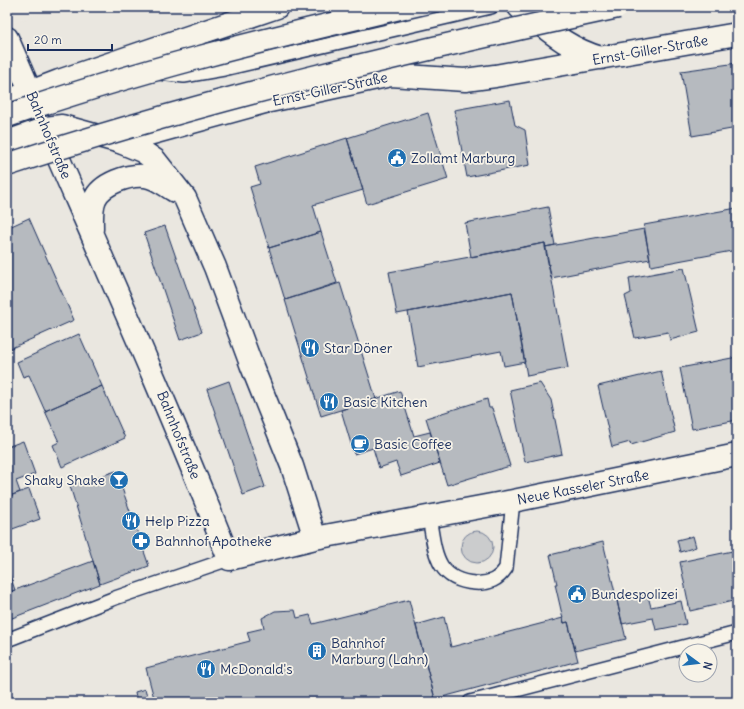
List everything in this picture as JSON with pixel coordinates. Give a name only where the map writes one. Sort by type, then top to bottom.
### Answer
[{"type":"main road","points":[[7,101],[28,84],[101,67],[277,7]]},
{"type":"main road","points":[[7,116],[136,75],[300,31],[404,7]]},
{"type":"main road","points":[[519,7],[581,53],[602,58]]},
{"type":"main road","points":[[7,165],[174,114],[311,77],[486,35],[618,7]]},
{"type":"main road","name":"Ernst-Giller-Straße","points":[[120,142],[265,102],[391,75],[465,80],[737,34]]},
{"type":"main road","name":"Bahnhofstraße","points":[[7,38],[129,322],[154,373],[229,559]]},
{"type":"main road","points":[[7,142],[46,128],[62,126],[120,142],[142,151],[155,160],[185,198],[215,267],[251,364],[292,466],[315,538]]},
{"type":"main road","name":"Bahnhofstraße","points":[[91,233],[94,200],[100,190],[113,182],[145,176],[154,178],[185,198]]},
{"type":"main road","name":"Neue Kasseler Straße","points":[[429,517],[737,455]]},
{"type":"main road","points":[[229,559],[315,538],[429,517]]},
{"type":"lane","points":[[101,67],[126,63],[149,71],[184,76],[224,69],[492,7]]},
{"type":"lane","points":[[429,517],[436,553],[442,568],[452,578],[464,582],[490,582],[500,576],[506,568],[513,501]]},
{"type":"lane","points":[[7,640],[115,598],[229,559]]},
{"type":"lane","points":[[470,702],[737,632]]},
{"type":"shaded area","points":[[477,531],[486,534],[490,538],[493,547],[490,556],[486,560],[477,563],[468,560],[464,556],[461,547],[464,538],[468,534]]},
{"type":"pier","points":[[7,7],[59,7],[7,25]]},
{"type":"building","points":[[737,63],[737,128],[692,136],[681,71]]},
{"type":"building","points":[[510,100],[515,125],[525,130],[530,165],[467,177],[454,110]]},
{"type":"building","name":"Zollamt Marburg","points":[[428,113],[448,179],[367,204],[347,138]]},
{"type":"building","points":[[347,138],[363,190],[313,205],[321,232],[269,248],[250,187],[260,184],[255,167]]},
{"type":"building","points":[[548,207],[555,245],[545,247],[545,243],[471,257],[465,223]]},
{"type":"building","points":[[737,208],[737,250],[651,266],[644,225]]},
{"type":"building","points":[[29,218],[74,320],[7,350],[7,228]]},
{"type":"building","points":[[165,226],[202,332],[180,340],[144,233]]},
{"type":"building","points":[[644,229],[650,259],[551,278],[545,247]]},
{"type":"building","points":[[321,232],[337,283],[285,300],[269,248]]},
{"type":"building","points":[[545,243],[568,368],[527,376],[512,292],[397,314],[389,272]]},
{"type":"building","points":[[684,268],[699,332],[670,340],[668,332],[635,338],[625,296],[631,293],[629,278]]},
{"type":"building","points":[[340,283],[376,399],[321,416],[285,300]]},
{"type":"building","points":[[512,292],[525,362],[504,366],[501,351],[418,367],[408,312]]},
{"type":"building","points":[[79,334],[102,386],[45,411],[29,375],[23,377],[17,362]]},
{"type":"building","points":[[737,357],[737,420],[692,429],[680,368]]},
{"type":"building","points":[[661,371],[675,432],[631,445],[630,442],[612,447],[598,386]]},
{"type":"building","points":[[229,381],[265,487],[243,495],[207,389]]},
{"type":"building","points":[[540,383],[551,400],[562,454],[525,462],[510,390]]},
{"type":"building","points":[[102,386],[125,438],[62,467],[53,445],[59,442],[45,411]]},
{"type":"building","points":[[400,391],[414,436],[430,432],[440,463],[401,476],[396,462],[379,468],[373,448],[354,454],[341,410]]},
{"type":"building","points":[[487,399],[489,408],[492,408],[510,466],[447,485],[426,418]]},
{"type":"building","points":[[23,441],[35,474],[16,481],[20,492],[7,497],[7,447]]},
{"type":"building","points":[[116,471],[149,566],[100,584],[70,486]]},
{"type":"building","points":[[29,489],[40,519],[7,531],[7,497]]},
{"type":"building","points":[[693,536],[696,547],[680,552],[677,540]]},
{"type":"building","points":[[603,542],[626,639],[575,651],[568,622],[564,623],[550,555]]},
{"type":"building","points":[[737,550],[737,600],[690,611],[680,562]]},
{"type":"building","points":[[93,561],[100,584],[7,620],[7,593]]},
{"type":"building","points":[[7,567],[15,590],[7,593]]},
{"type":"building","points":[[647,593],[651,607],[681,601],[686,624],[656,630],[653,618],[622,624],[617,600]]},
{"type":"building","name":"Bahnhof Marburg (Lahn)","points":[[409,600],[435,699],[426,702],[155,702],[146,668],[250,641],[247,632],[264,628],[262,618],[275,611],[295,610],[297,618],[310,615],[313,624]]},
{"type":"building","points":[[444,617],[451,647],[563,618],[564,623],[568,622],[578,661],[435,699],[416,625]]},
{"type":"building","points":[[145,689],[149,702],[137,702],[135,692]]},
{"type":"place","name":"Zollamt Marburg","points":[[397,158]]},
{"type":"place","name":"Star Döner","points":[[310,348]]},
{"type":"place","name":"Basic Kitchen","points":[[329,402]]},
{"type":"place","name":"Basic Coffee","points":[[360,444]]},
{"type":"place","name":"Shaky Shake","points":[[119,480]]},
{"type":"place","name":"Help Pizza","points":[[131,521]]},
{"type":"place","name":"Bahnhof Apotheke","points":[[141,541]]},
{"type":"place","name":"Bundespolizei","points":[[577,594]]},
{"type":"place","name":"Bahnhof Marburg (Lahn)","points":[[317,651]]},
{"type":"place","name":"McDonald's","points":[[206,669]]}]
